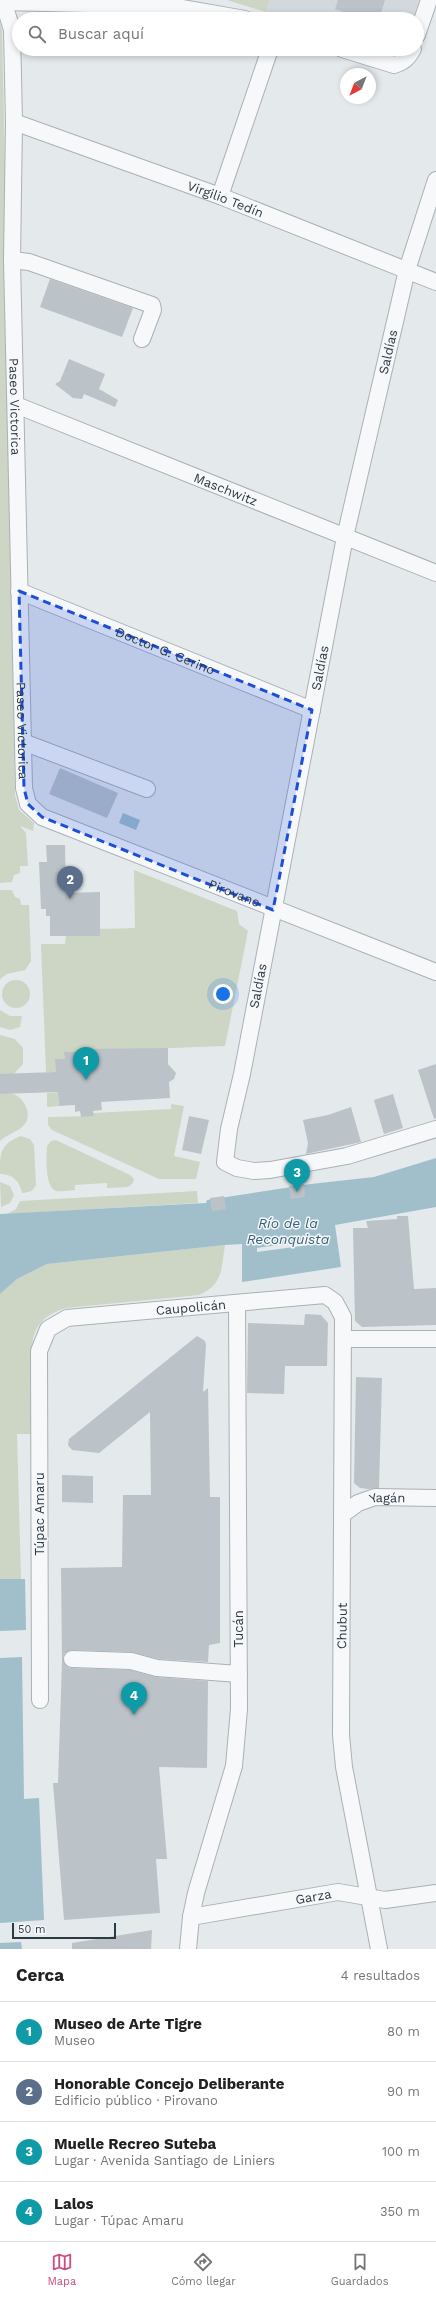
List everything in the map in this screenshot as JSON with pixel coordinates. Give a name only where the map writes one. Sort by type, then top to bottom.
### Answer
[{"type":"street","points":[[424,15],[429,0]]},
{"type":"street","points":[[3,1],[171,6],[205,12]]},
{"type":"street","name":"Paseo Victorica","points":[[3,1],[12,30]]},
{"type":"street","name":"Paseo Victorica","points":[[13,56],[14,122],[12,260],[24,788],[28,804],[34,812]]},
{"type":"street","points":[[220,196],[268,56]]},
{"type":"street","points":[[364,56],[394,65],[402,63],[409,56]]},
{"type":"street","name":"Virgilio Tedín","points":[[14,122],[220,196],[436,282]]},
{"type":"street","name":"Saldías","points":[[436,180],[407,270],[345,537],[229,1129],[225,1162],[237,1168],[254,1171],[270,1170],[347,1156],[436,1129]]},
{"type":"street","points":[[12,260],[29,262],[152,305],[153,310],[142,339]]},
{"type":"street","name":"Maschwitz","points":[[16,404],[436,573]]},
{"type":"street","name":"Doctor G. Cerino","points":[[19,591],[312,710]]},
{"type":"street","points":[[23,742],[147,789]]},
{"type":"street","name":"Pirovano","points":[[34,812],[42,817],[273,910],[436,972]]},
{"type":"street","name":"Caupolicán","points":[[48,1329],[67,1318],[325,1295],[335,1302]]},
{"type":"street","name":"Chubut","points":[[335,1302],[343,1316],[341,1735],[344,1767],[379,1949]]},
{"type":"street","name":"Tucán","points":[[188,1949],[191,1917],[234,1766],[238,1715],[237,1303]]},
{"type":"street","name":"Túpac Amaru","points":[[40,1700],[39,1351],[48,1329]]},
{"type":"street","points":[[343,1339],[436,1339]]},
{"type":"street","name":"Yagán","points":[[343,1514],[358,1503],[375,1497],[436,1498]]},
{"type":"street","points":[[72,1659],[131,1661],[157,1668],[239,1674]]},
{"type":"street","name":"Garza","points":[[191,1917],[338,1892],[385,1900],[436,1893]]},
{"type":"highlighted area","points":[[19,591],[312,710],[273,910],[42,817],[28,804],[24,788]]},
{"type":"shaded area","points":[[270,0],[419,0],[415,12],[266,12]]},
{"type":"green space","points":[[227,0],[270,0],[266,12]]},
{"type":"green space","points":[[0,21],[2,31],[4,118],[15,795],[19,810],[34,823],[33,831],[20,826],[26,833],[28,866],[20,866],[20,873],[14,875],[12,882],[0,883]]},
{"type":"green space","points":[[65,869],[70,869],[71,893],[66,893]]},
{"type":"green space","points":[[134,870],[237,911],[239,924],[248,931],[225,1046],[65,1052],[65,1059],[56,1059],[63,1072],[46,1072],[41,944],[65,944],[66,936],[100,936],[100,929],[135,928]]},
{"type":"green space","points":[[0,890],[12,890],[15,897],[20,899],[21,905],[29,905],[31,961],[25,970],[7,974],[0,979]]},
{"type":"green space","points":[[16,980],[26,984],[30,994],[26,1004],[16,1008],[6,1004],[2,994],[6,984]]},
{"type":"green space","points":[[0,1010],[10,1016],[22,1016],[20,1027],[10,1030],[0,1027]]},
{"type":"green space","points":[[0,1035],[15,1039],[23,1048],[23,1064],[14,1074],[0,1074]]},
{"type":"green space","points":[[64,1092],[58,1099],[59,1106],[47,1107],[47,1093]]},
{"type":"green space","points":[[0,1094],[13,1094],[21,1099],[28,1112],[28,1117],[27,1121],[22,1127],[0,1141]]},
{"type":"green space","points":[[171,1104],[184,1106],[174,1156],[200,1162],[196,1179],[159,1179],[52,1130],[48,1125],[48,1117],[93,1116],[94,1113],[171,1109]]},
{"type":"green space","points":[[21,1136],[30,1139],[34,1145],[36,1185],[29,1192],[22,1193],[15,1179],[8,1175],[0,1174],[0,1160],[5,1146],[9,1142]]},
{"type":"green space","points":[[56,1140],[130,1175],[134,1179],[133,1183],[128,1187],[107,1188],[107,1183],[75,1185],[75,1190],[56,1191],[52,1189],[48,1178],[46,1157],[47,1146],[51,1141]]},
{"type":"green space","points":[[0,1182],[10,1186],[14,1195],[10,1203],[1,1207]]},
{"type":"green space","points":[[197,1191],[198,1203],[7,1214],[16,1209],[20,1201]]},
{"type":"green space","points":[[225,1245],[222,1268],[217,1280],[207,1291],[199,1295],[66,1308],[48,1316],[38,1327],[35,1332],[31,1353],[33,1434],[17,1434],[21,1579],[0,1579],[0,1294],[17,1279],[47,1264]]},
{"type":"water","points":[[123,813],[140,820],[136,830],[119,823]]},
{"type":"water","name":"Río de la Reconquista","points":[[436,1158],[436,1207],[335,1225],[341,1267],[242,1282],[242,1244],[225,1245],[47,1264],[17,1279],[0,1294],[0,1214],[206,1203],[207,1200],[311,1184],[374,1177]]},
{"type":"water","points":[[0,1579],[25,1579],[26,1630],[0,1631]]},
{"type":"water","points":[[22,1657],[24,1799],[39,1798],[44,1920],[0,1923],[0,1658]]},
{"type":"water","points":[[21,1942],[22,1949],[0,1949],[0,1943]]},
{"type":"pier","points":[[324,1238],[324,1243],[257,1252],[257,1248]]},
{"type":"building","points":[[338,0],[385,0],[381,12],[343,12],[335,9]]},
{"type":"building","points":[[50,279],[133,308],[122,337],[40,307]]},
{"type":"building","points":[[69,359],[105,374],[99,389],[118,400],[115,407],[84,394],[82,399],[73,398],[55,384],[60,381]]},
{"type":"building","points":[[60,768],[118,793],[107,818],[49,794]]},
{"type":"building","points":[[46,845],[65,845],[66,893],[100,892],[100,936],[50,936],[50,916],[46,916],[46,909],[41,909],[39,862],[47,862]]},
{"type":"building","points":[[168,1048],[168,1064],[176,1073],[174,1079],[169,1082],[170,1098],[101,1102],[102,1110],[93,1111],[94,1116],[81,1117],[80,1111],[75,1112],[75,1105],[59,1106],[58,1092],[0,1094],[0,1074],[56,1072],[55,1059],[65,1059],[64,1052],[85,1051],[85,1049]]},
{"type":"building","points":[[436,1064],[436,1118],[434,1119],[418,1070]]},
{"type":"building","points":[[393,1094],[403,1128],[384,1134],[374,1100]]},
{"type":"building","points":[[351,1107],[361,1142],[306,1154],[308,1143],[303,1120],[328,1115]]},
{"type":"building","points":[[189,1116],[209,1120],[201,1154],[182,1150]]},
{"type":"building","points":[[304,1184],[305,1197],[291,1199],[289,1186]]},
{"type":"building","points":[[224,1196],[226,1209],[212,1211],[210,1198]]},
{"type":"building","points":[[397,1216],[408,1216],[414,1289],[436,1288],[436,1325],[362,1327],[355,1321],[353,1228],[368,1228],[366,1221],[397,1219]]},
{"type":"building","points":[[305,1314],[321,1315],[328,1323],[327,1366],[285,1366],[284,1394],[247,1393],[248,1323],[304,1325]]},
{"type":"building","points":[[197,1336],[205,1341],[206,1345],[203,1392],[208,1388],[210,1497],[220,1497],[220,1643],[209,1645],[208,1662],[159,1659],[131,1652],[72,1650],[64,1654],[63,1659],[67,1667],[72,1668],[130,1670],[156,1677],[208,1681],[207,1768],[159,1767],[167,1859],[156,1859],[160,1913],[64,1920],[53,1783],[58,1783],[62,1662],[61,1568],[122,1567],[123,1495],[151,1495],[150,1412],[99,1453],[72,1450],[68,1445],[69,1439]]},
{"type":"building","points":[[356,1377],[382,1378],[379,1488],[360,1488],[354,1483]]},
{"type":"building","points":[[62,1475],[93,1476],[93,1503],[62,1502]]},
{"type":"building","points":[[152,1930],[151,1949],[72,1949],[72,1943]]},
{"type":"place","name":"Honorable Concejo Deliberante","points":[[70,899]]},
{"type":"place","name":"Museo de Arte Tigre","points":[[86,1080]]},
{"type":"place","name":"Muelle Recreo Suteba","points":[[297,1192]]},
{"type":"place","name":"Lalos","points":[[134,1715]]}]
